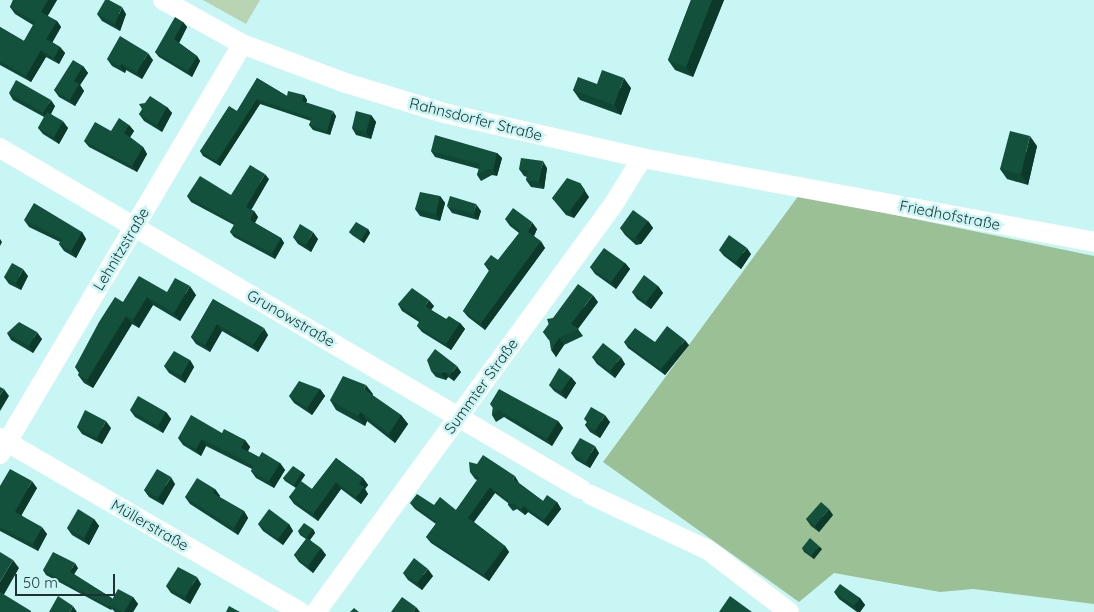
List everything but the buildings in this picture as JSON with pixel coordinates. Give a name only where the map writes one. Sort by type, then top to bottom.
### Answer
[{"type":"street","name":"Rahnsdorfer Straße","points":[[163,0],[242,44],[346,82],[444,113],[642,158],[805,188]]},
{"type":"street","name":"Lehnitzstraße","points":[[2,445],[135,226],[242,44]]},
{"type":"street","name":"Grunowstraße","points":[[0,148],[586,492],[708,550],[789,612]]},
{"type":"street","name":"Summter Straße","points":[[316,612],[613,205],[642,158]]},
{"type":"street","name":"Friedhofstraße","points":[[805,188],[1094,242]]},
{"type":"street","name":"Müllerstraße","points":[[2,445],[300,612]]},
{"type":"green space","points":[[203,0],[260,0],[246,24]]},
{"type":"green space","points":[[799,195],[1094,256],[1094,604],[973,589],[940,592],[834,573],[799,602],[603,462]]}]
